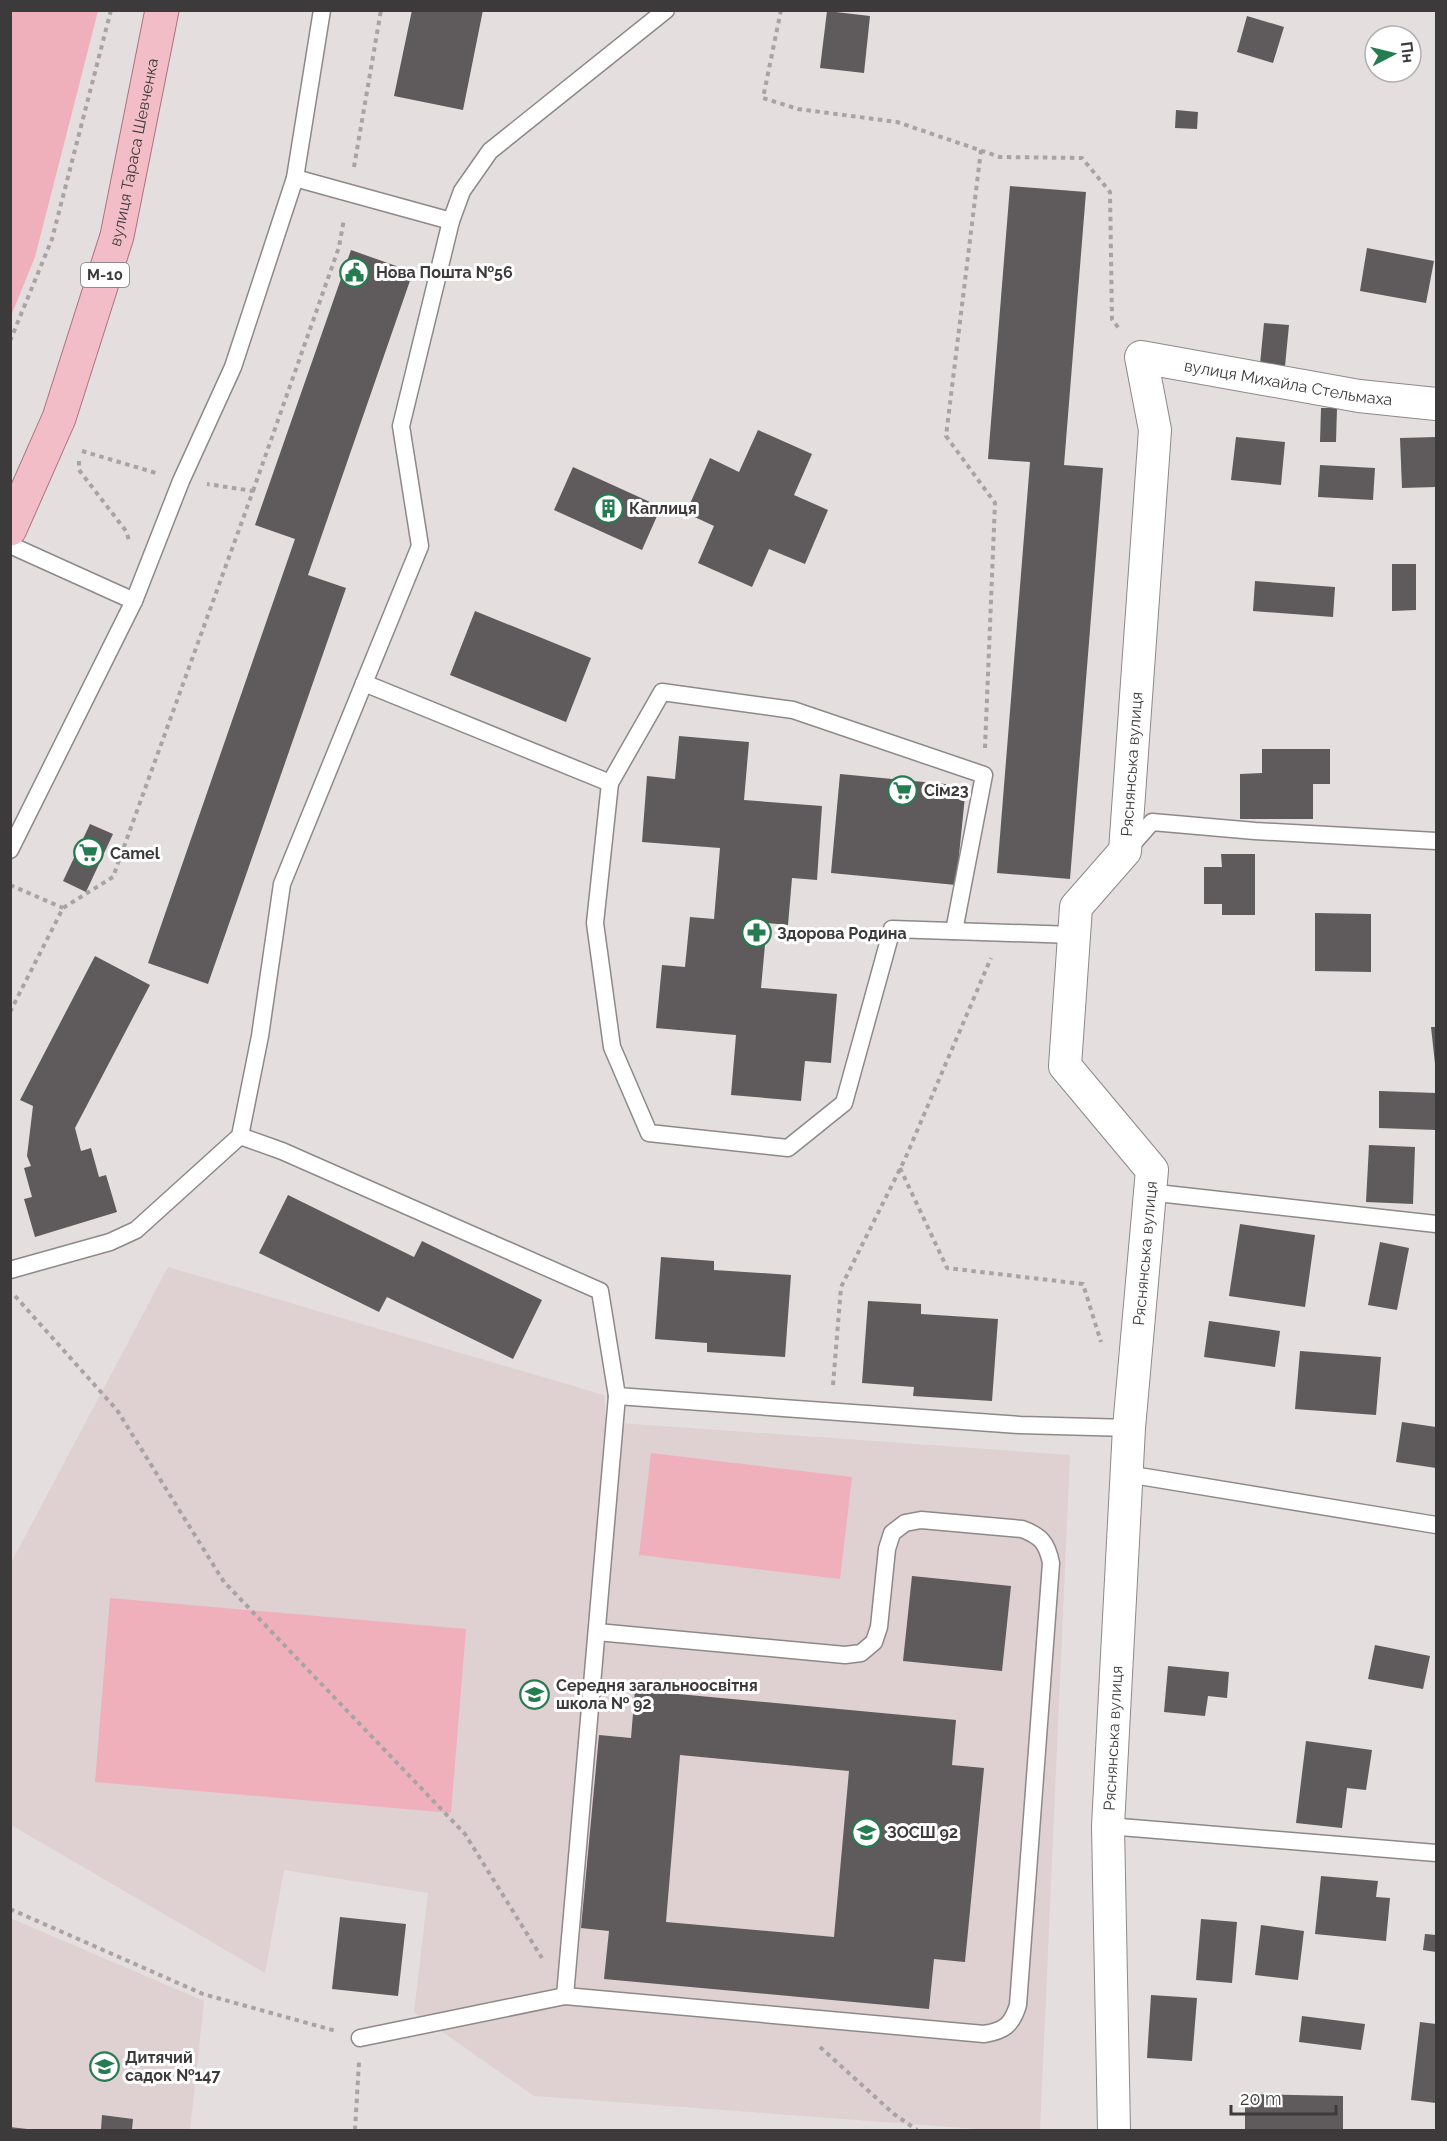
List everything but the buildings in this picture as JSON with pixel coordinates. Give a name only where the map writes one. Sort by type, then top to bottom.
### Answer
[{"type":"main road","name":"вулиця Тараса Шевченка","points":[[10,530],[59,418],[117,236],[162,10]]},
{"type":"street","name":"вулиця Михайла Стельмаха","points":[[1141,357],[1359,396],[1437,404]]},
{"type":"street","name":"Ряснянська вулиця","points":[[1114,2130],[1108,1826],[1129,1428],[1148,1192],[1152,1170],[1065,1066],[1076,907],[1125,851],[1155,430],[1141,357]]},
{"type":"lane","points":[[10,850],[134,600],[181,481],[233,367],[295,178],[322,10]]},
{"type":"lane","points":[[10,1270],[110,1242],[136,1230],[240,1136],[260,1036],[282,884],[420,546],[401,426],[451,221],[462,191],[490,151],[666,10]]},
{"type":"lane","points":[[295,178],[451,221]]},
{"type":"lane","points":[[10,545],[134,600]]},
{"type":"lane","points":[[364,683],[610,783]]},
{"type":"lane","points":[[954,931],[984,776],[793,710],[662,692],[610,783],[595,923],[612,1047],[649,1133],[788,1148],[844,1102],[892,928],[954,931],[1002,933],[1074,935]]},
{"type":"lane","points":[[1125,851],[1152,822],[1437,842]]},
{"type":"lane","points":[[240,1136],[282,1151],[600,1292],[618,1396],[565,1996]]},
{"type":"lane","points":[[1148,1192],[1437,1224]]},
{"type":"lane","points":[[618,1396],[1020,1425],[1129,1428]]},
{"type":"lane","points":[[1127,1474],[1437,1525]]},
{"type":"lane","points":[[360,2038],[565,1996],[984,2034],[1000,2032],[1013,2021],[1018,2005],[1050,1575],[1047,1547],[1037,1535],[1022,1529],[921,1520],[905,1523],[892,1533],[887,1548],[879,1627],[873,1642],[861,1653],[845,1655],[597,1632]]},
{"type":"lane","points":[[1108,1826],[1437,1853]]},
{"type":"path","points":[[10,341],[52,239],[111,10]]},
{"type":"path","points":[[10,1012],[63,908],[113,877],[339,247],[381,10]]},
{"type":"path","points":[[781,10],[763,98],[798,110],[897,122],[1000,156],[1082,158],[1110,192],[1112,319],[1141,357]]},
{"type":"path","points":[[981,150],[946,436],[995,502],[984,776]]},
{"type":"path","points":[[132,549],[126,531],[79,470],[79,450],[181,481],[253,491]]},
{"type":"path","points":[[10,885],[63,908]]},
{"type":"path","points":[[831,1411],[841,1287],[900,1168],[1002,933]]},
{"type":"path","points":[[900,1168],[947,1268],[1083,1284],[1104,1350]]},
{"type":"path","points":[[10,1291],[117,1410],[224,1582],[465,1834],[565,1996]]},
{"type":"path","points":[[10,1909],[203,1994],[360,2038],[355,2130]]},
{"type":"path","points":[[786,2016],[894,2114],[917,2130]]},
{"type":"shaded area","points":[[11,10],[98,11],[35,257],[11,316]]},
{"type":"shaded area","name":"Середня загальноосвітня школа № 92","points":[[168,1267],[604,1395],[606,1422],[1070,1455],[1040,2130],[991,2130],[534,2096],[414,2012],[428,1893],[284,1870],[265,1973],[11,1825],[11,1563]]},
{"type":"shaded area","points":[[651,1453],[852,1477],[840,1579],[639,1555]]},
{"type":"shaded area","points":[[110,1598],[466,1629],[451,1813],[95,1782]]},
{"type":"shaded area","name":"Дитячий садок №147","points":[[10,1918],[204,2001],[190,2130],[11,2130]]},
{"type":"place","name":"Нова Пошта №56","points":[[355,272]]},
{"type":"place","name":"Каплиця","points":[[608,508]]},
{"type":"place","name":"Сім23","points":[[903,790]]},
{"type":"place","name":"Camel","points":[[89,853]]},
{"type":"place","name":"Здорова Родина","points":[[756,933]]},
{"type":"place","name":"Середня загальноосвітня школа № 92","points":[[535,1694]]},
{"type":"place","name":"ЗОСШ 92","points":[[866,1832]]},
{"type":"place","name":"Дитячий садок №147","points":[[104,2066]]}]
